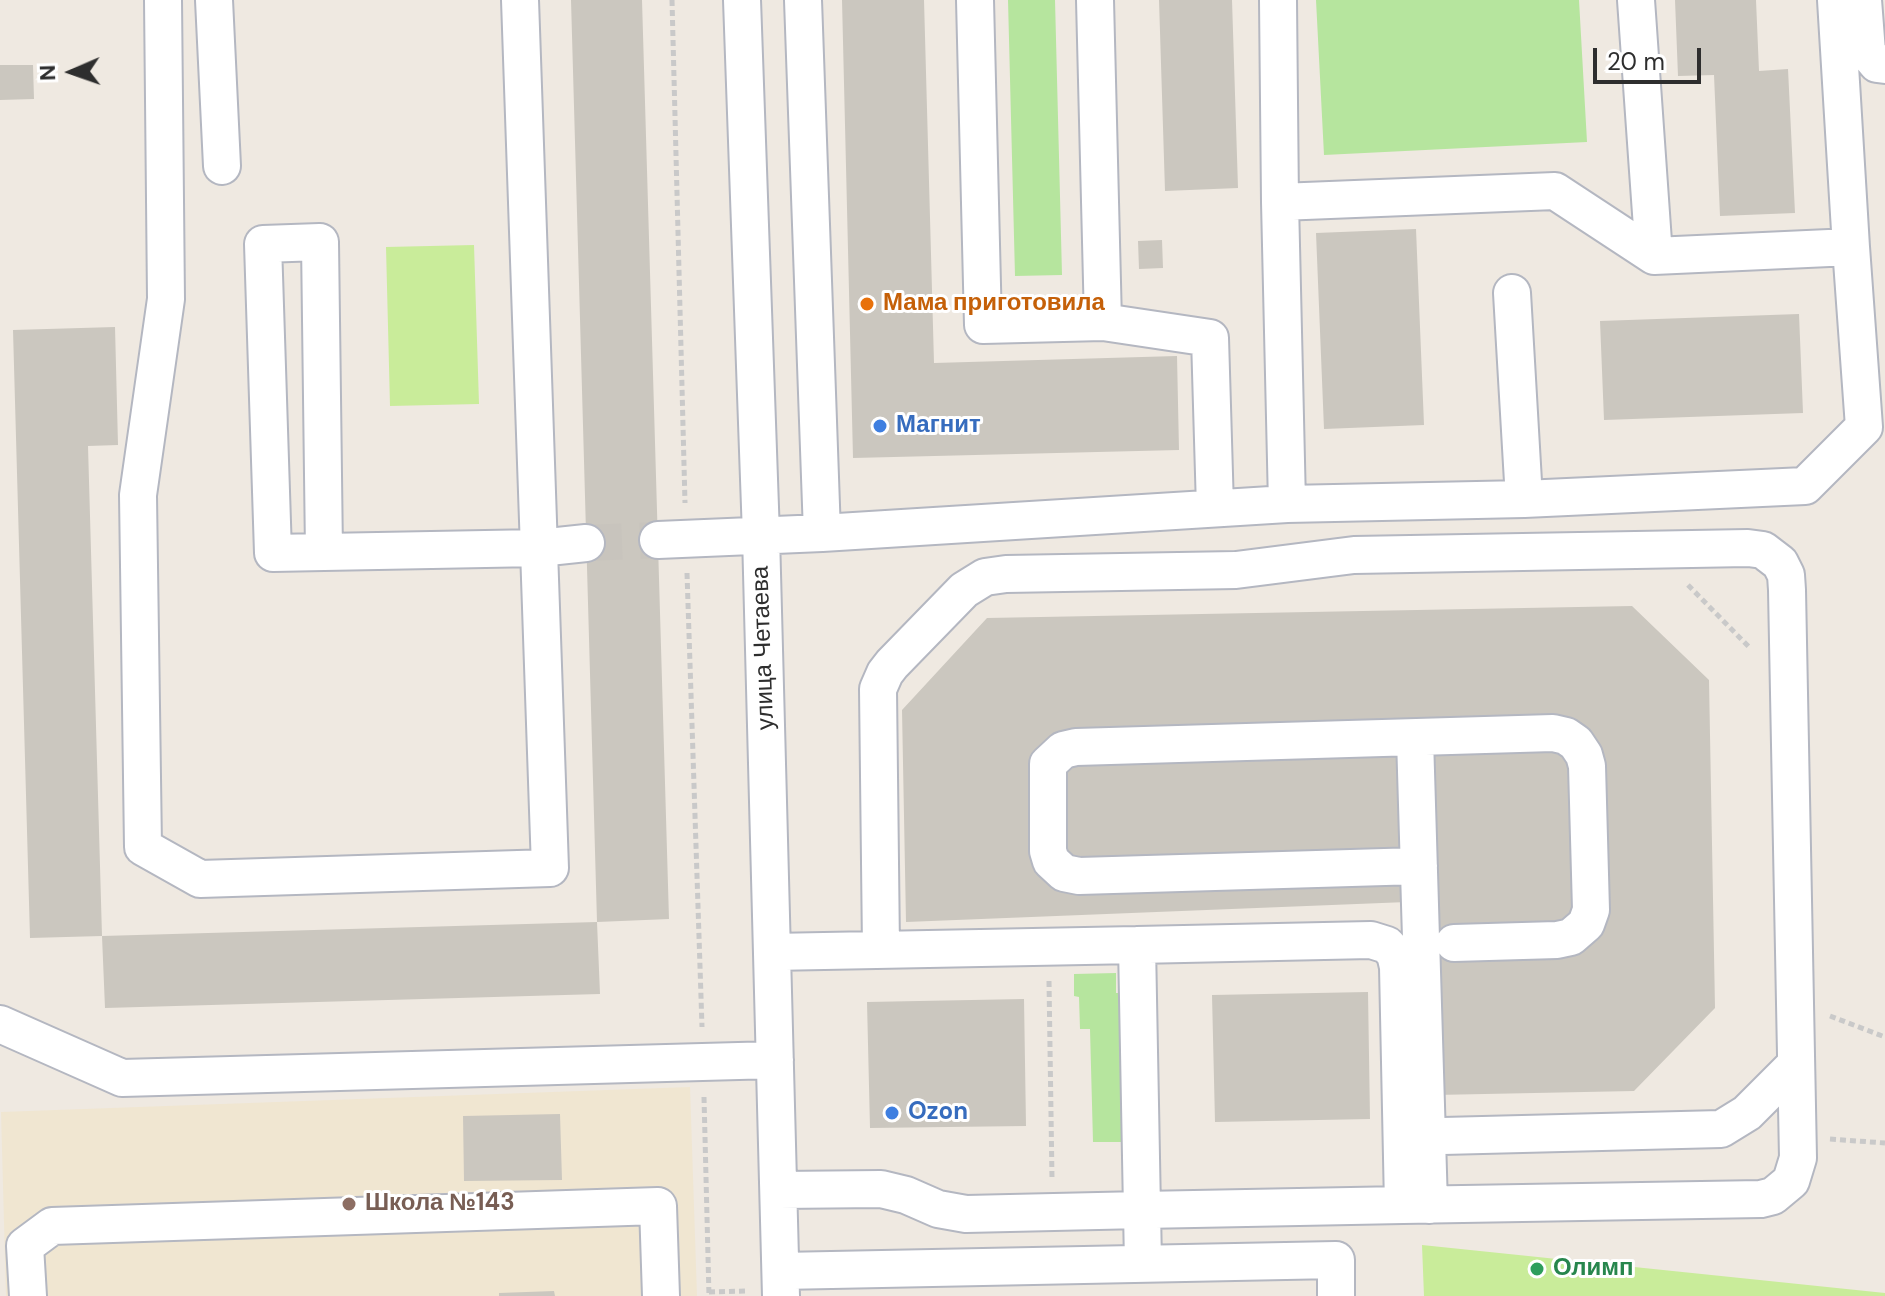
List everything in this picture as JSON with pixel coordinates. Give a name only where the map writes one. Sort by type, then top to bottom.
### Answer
[{"type":"street","points":[[163,0],[166,299],[138,495],[143,847],[200,879],[550,868],[520,0]]},
{"type":"street","points":[[214,0],[222,166]]},
{"type":"street","name":"улица Четаева","points":[[742,0],[761,535],[781,1283]]},
{"type":"street","points":[[803,0],[822,533]]},
{"type":"street","points":[[975,0],[983,325],[1103,322],[1210,338],[1215,508]]},
{"type":"street","points":[[1095,0],[1103,322]]},
{"type":"street","points":[[1278,0],[1287,504]]},
{"type":"street","points":[[1636,0],[1654,256]]},
{"type":"street","points":[[672,540],[1287,504],[1524,499],[1805,486],[1864,427],[1836,0]]},
{"type":"street","points":[[1863,0],[1867,52],[1877,64],[1885,65]]},
{"type":"street","points":[[748,158],[808,157]]},
{"type":"street","points":[[1280,202],[1555,191],[1654,256],[1851,247]]},
{"type":"street","points":[[324,552],[320,242],[263,244],[273,553],[539,548],[586,543]]},
{"type":"street","points":[[1512,293],[1524,499]]},
{"type":"street","points":[[779,1190],[881,1189],[950,1212],[1761,1199],[1773,1196],[1791,1181],[1798,1158],[1786,575],[1780,563],[1763,550],[1748,548],[1345,555],[1236,570],[1006,574],[985,577],[975,582],[892,664],[878,689],[881,949]]},
{"type":"street","points":[[1419,866],[1079,876],[1064,873],[1057,868],[1048,851],[1048,764],[1063,750],[1553,733],[1576,743],[1587,766],[1591,910],[1586,924],[1571,937],[1557,940],[1454,943]]},
{"type":"street","points":[[1415,738],[1419,866],[1414,1137],[1416,1205]]},
{"type":"street","points":[[772,952],[1371,940],[1387,945],[1395,954],[1398,967],[1414,1137]]},
{"type":"street","points":[[1124,1275],[1142,1210],[1137,945]]},
{"type":"street","points":[[0,1024],[122,1078],[775,1060]]},
{"type":"street","points":[[1414,1137],[1721,1129],[1747,1113],[1796,1064]]},
{"type":"street","points":[[28,1296],[25,1246],[52,1226],[658,1206],[661,1296]]},
{"type":"street","points":[[781,1283],[1052,1282],[1336,1260],[1336,1296]]},
{"type":"path","points":[[672,0],[672,540],[703,1062],[709,1296]]},
{"type":"path","points":[[1651,549],[1789,686]]},
{"type":"path","points":[[1048,946],[1053,1212]]},
{"type":"path","points":[[1795,1003],[1885,1037]]},
{"type":"path","points":[[1797,1136],[1885,1143]]},
{"type":"shaded area","name":"Школа №143","points":[[690,1087],[697,1296],[6,1296],[1,1112]]},
{"type":"green space","points":[[1008,0],[1055,0],[1062,275],[1015,276]]},
{"type":"green space","points":[[1316,0],[1579,0],[1587,142],[1324,155]]},
{"type":"green space","points":[[474,245],[479,404],[390,406],[386,247]]},
{"type":"green space","points":[[1116,973],[1116,993],[1122,993],[1124,1142],[1093,1142],[1090,1029],[1080,1029],[1079,997],[1074,996],[1074,974]]},
{"type":"green space","name":"Олимп","points":[[1422,1245],[1885,1293],[1885,1296],[1424,1296]]},
{"type":"building","points":[[571,0],[642,0],[669,919],[597,922]]},
{"type":"building","points":[[842,0],[924,0],[934,363],[1177,356],[1179,450],[853,458]]},
{"type":"building","points":[[1159,0],[1232,0],[1238,188],[1165,191]]},
{"type":"building","points":[[1675,0],[1756,0],[1759,71],[1788,69],[1795,213],[1720,216],[1714,75],[1678,76]]},
{"type":"building","points":[[0,65],[33,65],[34,99],[0,100]]},
{"type":"building","points":[[1416,229],[1424,425],[1324,429],[1316,233]]},
{"type":"building","points":[[1162,240],[1163,268],[1139,269],[1138,241]]},
{"type":"building","points":[[1799,314],[1803,413],[1604,420],[1600,321]]},
{"type":"building","points":[[115,327],[118,445],[88,446],[102,936],[30,938],[13,330]]},
{"type":"building","points":[[1632,606],[1709,680],[1715,1008],[1634,1091],[1435,1095],[1432,901],[906,922],[902,710],[987,618]]},
{"type":"building","points":[[597,922],[600,994],[105,1008],[102,936]]},
{"type":"building","points":[[1368,992],[1370,1119],[1215,1122],[1212,995]]},
{"type":"building","points":[[1024,999],[1026,1126],[870,1128],[867,1002]]},
{"type":"building","points":[[560,1114],[562,1180],[464,1181],[463,1116]]},
{"type":"building","points":[[554,1291],[555,1296],[499,1296],[499,1293]]},
{"type":"tunnel","points":[[586,543],[658,540]]},
{"type":"place","name":"Мама приготовила","points":[[867,304]]},
{"type":"place","name":"Магнит","points":[[880,426]]},
{"type":"place","name":"Ozon","points":[[892,1113]]},
{"type":"place","name":"Школа №143","points":[[349,1204]]},
{"type":"place","name":"Олимп","points":[[1537,1269]]}]
